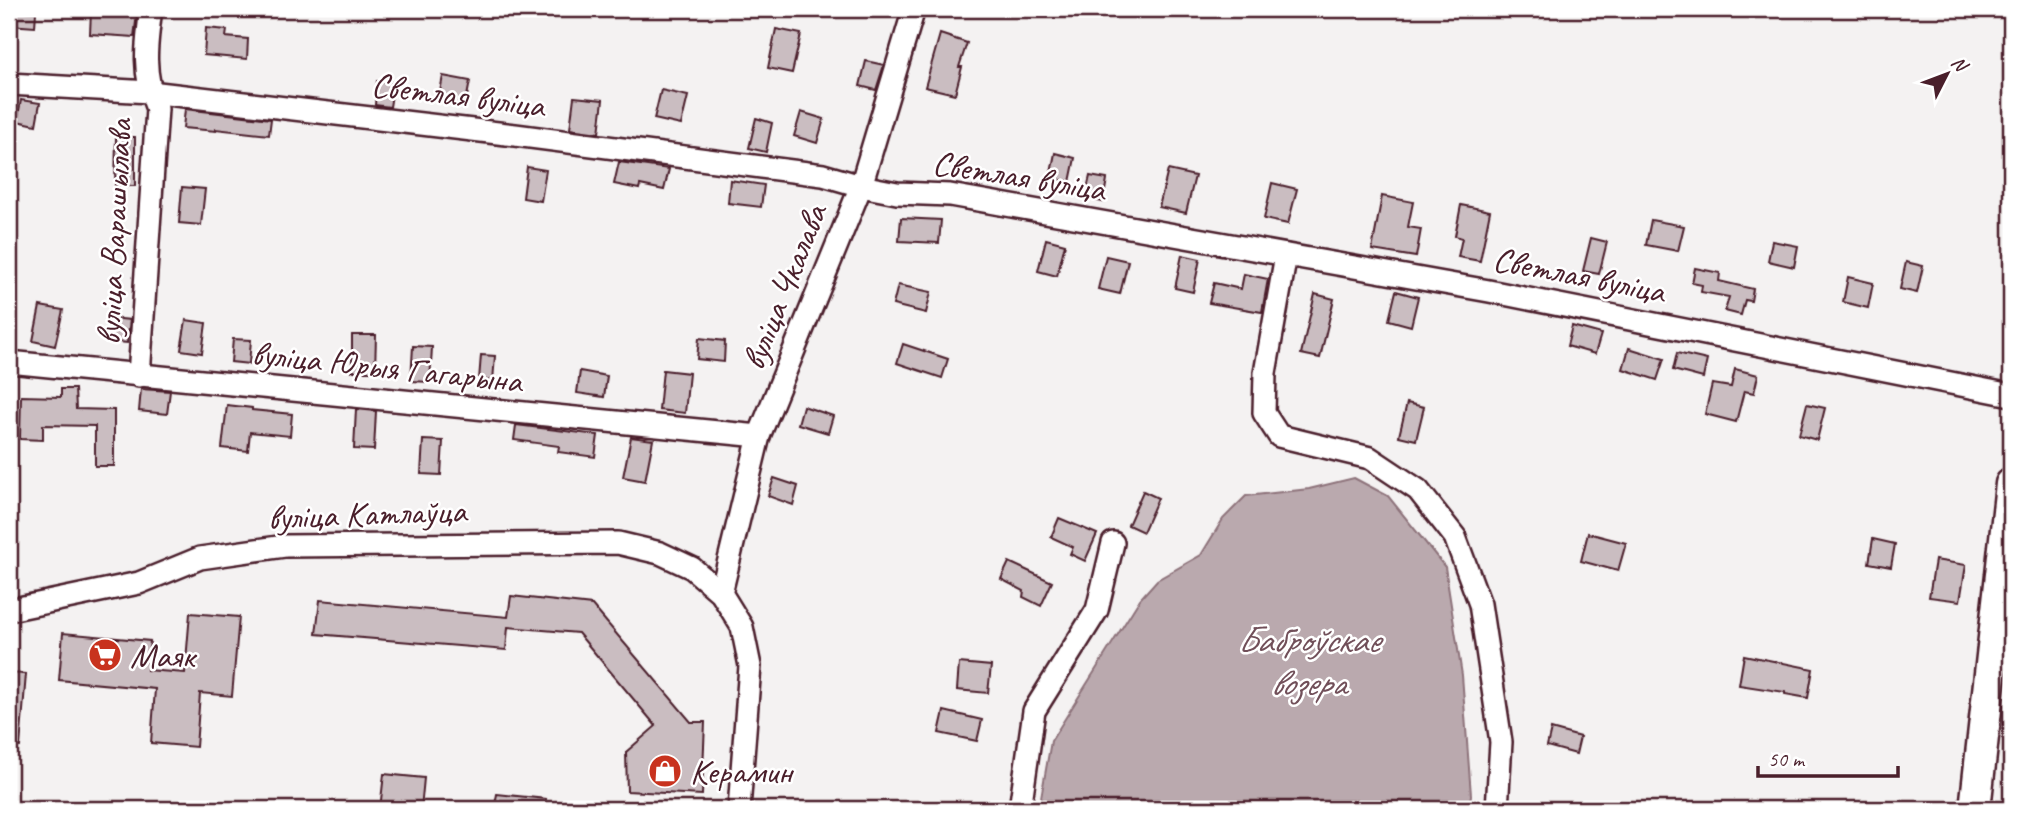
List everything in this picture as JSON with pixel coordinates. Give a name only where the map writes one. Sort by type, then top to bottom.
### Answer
[{"type":"main road","points":[[1975,809],[2011,484]]},
{"type":"street","name":"вуліца Варашылава","points":[[139,376],[157,109],[150,92],[145,51],[151,9]]},
{"type":"street","name":"вуліца Чкалава","points":[[721,593],[759,436],[861,186],[914,9]]},
{"type":"street","name":"Светлая вуліца","points":[[9,85],[150,92],[528,136],[823,175],[897,193],[950,194],[1489,291],[2011,396]]},
{"type":"street","points":[[1286,255],[1265,373],[1264,413],[1279,436],[1370,458],[1418,490],[1455,537],[1480,604],[1501,742],[1497,809]]},
{"type":"street","name":"вуліца Юрыя Гагарына","points":[[9,362],[759,436]]},
{"type":"street","name":"вуліца Катлаўца","points":[[9,610],[139,583],[200,558],[285,546],[618,543],[660,552],[692,568],[721,593],[742,627],[750,666],[738,809]]},
{"type":"street","points":[[1020,809],[1034,711],[1097,610],[1113,543]]},
{"type":"water","name":"Баброўскае возера","points":[[1354,478],[1388,496],[1445,567],[1462,675],[1471,795],[1469,809],[1039,809],[1051,741],[1140,599],[1157,580],[1201,555],[1223,519],[1246,496],[1309,489]]},
{"type":"building","points":[[9,10],[36,12],[35,27],[9,25]]},
{"type":"building","points":[[91,11],[137,14],[134,37],[90,34]]},
{"type":"building","points":[[206,28],[227,30],[226,37],[248,39],[247,59],[204,55]]},
{"type":"building","points":[[776,29],[801,34],[792,73],[768,68]]},
{"type":"building","points":[[940,34],[967,43],[959,67],[962,67],[955,94],[925,87]]},
{"type":"building","points":[[866,61],[884,65],[876,90],[860,86]]},
{"type":"building","points":[[443,76],[470,81],[465,107],[438,102]]},
{"type":"building","points":[[377,81],[394,82],[390,107],[375,105]]},
{"type":"building","points":[[661,90],[688,96],[681,125],[654,119]]},
{"type":"building","points":[[574,97],[603,100],[599,133],[570,129]]},
{"type":"building","points":[[21,100],[40,103],[36,125],[17,121]]},
{"type":"building","points":[[185,109],[271,119],[269,135],[183,128]]},
{"type":"building","points":[[801,112],[824,119],[817,143],[794,136]]},
{"type":"building","points":[[756,118],[772,123],[766,152],[749,148]]},
{"type":"building","points":[[116,137],[135,137],[135,186],[115,186]]},
{"type":"building","points":[[1055,153],[1075,158],[1070,182],[1050,178]]},
{"type":"building","points":[[619,162],[669,169],[664,190],[640,185],[639,189],[614,184]]},
{"type":"building","points":[[527,167],[546,170],[541,201],[523,198]]},
{"type":"building","points":[[1168,170],[1195,176],[1186,213],[1159,207]]},
{"type":"building","points":[[1090,176],[1107,179],[1103,202],[1085,198]]},
{"type":"building","points":[[730,180],[764,185],[761,207],[728,203]]},
{"type":"building","points":[[1272,183],[1297,189],[1288,224],[1264,219]]},
{"type":"building","points":[[182,187],[205,189],[201,225],[179,223]]},
{"type":"building","points":[[1382,196],[1413,202],[1408,227],[1421,229],[1416,257],[1372,250]]},
{"type":"building","points":[[1461,205],[1490,211],[1480,261],[1458,257],[1462,238],[1455,236]]},
{"type":"building","points":[[901,218],[941,220],[939,243],[899,241]]},
{"type":"building","points":[[1651,220],[1684,226],[1678,251],[1646,245]]},
{"type":"building","points":[[1591,238],[1607,242],[1599,274],[1583,271]]},
{"type":"building","points":[[1046,239],[1065,244],[1057,276],[1038,271]]},
{"type":"building","points":[[1772,241],[1798,246],[1794,267],[1768,261]]},
{"type":"building","points":[[1182,255],[1200,259],[1193,292],[1175,288]]},
{"type":"building","points":[[1106,256],[1128,261],[1120,294],[1098,289]]},
{"type":"building","points":[[1906,262],[1923,266],[1917,293],[1900,289]]},
{"type":"building","points":[[1695,268],[1720,273],[1719,281],[1753,289],[1751,301],[1745,300],[1741,315],[1725,311],[1729,297],[1701,292],[1702,285],[1692,283]]},
{"type":"building","points":[[1244,274],[1268,279],[1262,312],[1209,303],[1214,283],[1241,289]]},
{"type":"building","points":[[1848,277],[1873,283],[1868,308],[1843,302]]},
{"type":"building","points":[[898,285],[931,292],[926,313],[893,305]]},
{"type":"building","points":[[1396,291],[1418,297],[1411,326],[1389,320]]},
{"type":"building","points":[[1315,294],[1334,299],[1320,358],[1301,354]]},
{"type":"building","points":[[40,306],[63,310],[55,346],[33,341]]},
{"type":"building","points":[[111,318],[130,320],[127,343],[108,341]]},
{"type":"building","points":[[186,320],[206,323],[202,353],[181,350]]},
{"type":"building","points":[[1572,326],[1601,334],[1595,354],[1567,346]]},
{"type":"building","points":[[352,335],[376,335],[375,371],[352,371]]},
{"type":"building","points":[[699,338],[725,341],[724,362],[697,359]]},
{"type":"building","points":[[233,339],[251,340],[249,364],[231,362]]},
{"type":"building","points":[[903,344],[948,359],[942,378],[897,363]]},
{"type":"building","points":[[413,346],[432,347],[430,382],[411,381]]},
{"type":"building","points":[[1629,348],[1664,359],[1657,380],[1623,369]]},
{"type":"building","points":[[1677,353],[1707,360],[1703,378],[1673,370]]},
{"type":"building","points":[[481,355],[495,356],[493,381],[479,380]]},
{"type":"building","points":[[1735,369],[1758,375],[1754,393],[1744,391],[1736,422],[1705,414],[1712,384],[1731,387]]},
{"type":"building","points":[[663,370],[689,373],[685,413],[659,410]]},
{"type":"building","points":[[580,371],[607,376],[604,397],[577,393]]},
{"type":"building","points":[[61,389],[75,389],[76,409],[114,410],[114,466],[95,466],[95,426],[43,425],[43,440],[20,439],[21,396],[61,397]]},
{"type":"building","points":[[141,389],[170,391],[167,414],[139,411]]},
{"type":"building","points":[[1407,403],[1424,407],[1416,440],[1399,436]]},
{"type":"building","points":[[1807,404],[1825,408],[1817,440],[1799,435]]},
{"type":"building","points":[[227,405],[292,414],[290,436],[250,432],[248,451],[222,448]]},
{"type":"building","points":[[803,406],[833,416],[828,433],[798,424]]},
{"type":"building","points":[[356,409],[376,411],[374,450],[354,449]]},
{"type":"building","points":[[516,425],[598,435],[595,457],[558,452],[559,446],[514,440]]},
{"type":"building","points":[[631,437],[653,440],[645,481],[623,477]]},
{"type":"building","points":[[423,440],[443,441],[441,475],[421,474]]},
{"type":"building","points":[[774,478],[798,486],[793,505],[768,496]]},
{"type":"building","points":[[1143,491],[1158,498],[1143,532],[1128,525]]},
{"type":"building","points":[[1059,518],[1097,534],[1085,561],[1070,554],[1073,547],[1051,537]]},
{"type":"building","points":[[1588,533],[1626,543],[1618,571],[1581,561]]},
{"type":"building","points":[[1873,539],[1895,544],[1891,567],[1869,563]]},
{"type":"building","points":[[1935,560],[1966,565],[1960,601],[1929,597]]},
{"type":"building","points":[[1009,562],[1052,582],[1041,606],[1023,597],[1024,591],[1001,579]]},
{"type":"building","points":[[511,596],[592,605],[691,722],[705,722],[702,795],[627,791],[626,752],[656,726],[578,633],[508,627],[506,650],[316,634],[320,600],[508,617]]},
{"type":"building","points":[[190,613],[239,617],[232,696],[200,693],[196,747],[151,743],[155,689],[59,680],[63,633],[150,641],[147,670],[185,673]]},
{"type":"building","points":[[1744,655],[1813,669],[1808,698],[1739,685]]},
{"type":"building","points":[[959,663],[991,666],[988,693],[957,690]]},
{"type":"building","points":[[9,673],[26,674],[20,747],[9,746]]},
{"type":"building","points":[[944,711],[982,720],[977,741],[939,733]]},
{"type":"building","points":[[1551,729],[1580,737],[1576,754],[1547,746]]},
{"type":"building","points":[[384,774],[424,778],[421,809],[380,809]]},
{"type":"building","points":[[497,794],[546,799],[545,809],[494,809]]},
{"type":"place","name":"Маяк","points":[[105,655]]},
{"type":"place","name":"Керамин","points":[[665,771]]}]
